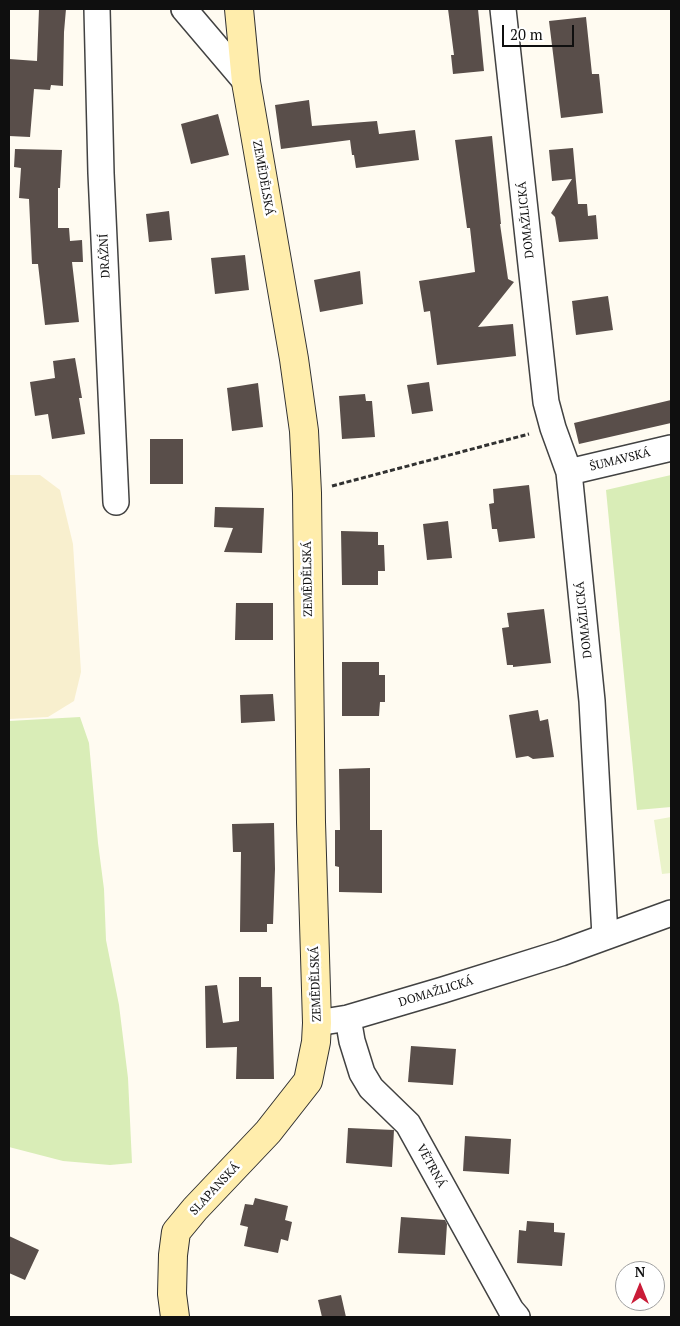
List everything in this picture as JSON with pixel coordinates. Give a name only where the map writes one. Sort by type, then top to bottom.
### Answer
[{"type":"street","name":"DRÁŽNÍ","points":[[97,9],[101,173],[116,502]]},
{"type":"street","points":[[184,9],[246,82]]},
{"type":"street","name":"ZEMĚDĚLSKÁ","points":[[239,9],[246,82],[294,359],[304,431],[307,493],[311,822],[317,1022],[316,1042],[308,1081]]},
{"type":"street","name":"DOMAŽLICKÁ","points":[[317,1022],[348,1018],[489,976],[561,953],[605,936],[592,700],[569,472],[546,402],[503,9]]},
{"type":"street","name":"ŠUMAVSKÁ","points":[[569,472],[671,448]]},
{"type":"street","points":[[605,936],[671,913]]},
{"type":"street","name":"VĚTRNÁ","points":[[348,1018],[352,1041],[362,1073],[371,1088],[408,1124],[511,1310],[517,1317]]},
{"type":"street","name":"SLAPANSKÁ","points":[[175,1317],[172,1294],[173,1255],[176,1232],[195,1209],[268,1132],[308,1081]]},
{"type":"path","points":[[307,493],[553,428]]},
{"type":"shaded area","points":[[9,475],[40,475],[60,490],[73,544],[81,672],[74,701],[48,717],[9,719]]},
{"type":"green space","points":[[671,475],[671,807],[637,810],[606,490]]},
{"type":"green space","points":[[80,717],[89,743],[104,889],[106,940],[119,1005],[128,1078],[132,1163],[110,1165],[63,1161],[9,1147],[9,721]]},
{"type":"green space","points":[[671,817],[671,873],[662,874],[654,820]]},
{"type":"building","points":[[39,9],[66,9],[63,86],[51,85],[50,90],[34,89],[30,137],[9,136],[9,59],[37,61]]},
{"type":"building","points":[[448,9],[478,9],[484,71],[453,74],[451,55],[454,55]]},
{"type":"building","points":[[586,17],[592,74],[599,74],[603,113],[561,118],[549,21]]},
{"type":"building","points":[[309,100],[312,126],[377,121],[379,134],[415,130],[419,160],[356,168],[350,140],[281,149],[275,105]]},
{"type":"building","points":[[218,114],[229,155],[191,164],[181,124]]},
{"type":"building","points":[[492,136],[500,224],[508,279],[514,282],[478,327],[513,324],[516,356],[437,365],[430,311],[424,312],[419,281],[475,272],[470,228],[467,228],[455,140]]},
{"type":"building","points":[[573,148],[578,204],[587,204],[588,216],[596,215],[598,239],[559,242],[555,217],[551,213],[572,179],[552,181],[549,150]]},
{"type":"building","points":[[15,149],[62,150],[60,188],[58,188],[58,228],[69,228],[70,241],[82,240],[83,262],[72,262],[79,322],[45,325],[38,264],[32,264],[29,199],[19,198],[21,168],[14,167]]},
{"type":"building","points":[[169,211],[172,240],[149,242],[146,214]]},
{"type":"building","points":[[245,255],[249,290],[215,294],[211,258]]},
{"type":"building","points":[[360,271],[363,304],[320,312],[314,280]]},
{"type":"building","points":[[608,296],[613,330],[576,335],[572,301]]},
{"type":"building","points":[[75,358],[82,398],[79,398],[85,434],[52,439],[48,414],[35,416],[30,382],[55,378],[53,361]]},
{"type":"building","points":[[429,382],[433,411],[412,414],[407,385]]},
{"type":"building","points":[[258,383],[263,427],[232,431],[227,388]]},
{"type":"building","points":[[365,394],[366,401],[372,401],[375,437],[342,439],[339,396]]},
{"type":"building","points":[[671,400],[671,423],[579,444],[574,423]]},
{"type":"building","points":[[150,439],[183,439],[183,484],[150,484]]},
{"type":"building","points":[[529,485],[535,538],[499,542],[497,529],[492,529],[489,504],[494,503],[493,489]]},
{"type":"building","points":[[215,507],[264,508],[262,553],[224,552],[233,528],[214,527]]},
{"type":"building","points":[[448,521],[452,558],[427,560],[423,524]]},
{"type":"building","points":[[341,531],[378,532],[378,545],[384,545],[385,571],[378,571],[378,585],[342,585]]},
{"type":"building","points":[[236,603],[273,603],[273,640],[235,640]]},
{"type":"building","points":[[544,609],[551,663],[513,667],[513,665],[507,665],[502,628],[509,627],[507,613]]},
{"type":"building","points":[[342,662],[379,662],[379,675],[385,675],[385,702],[380,702],[379,716],[342,716]]},
{"type":"building","points":[[273,694],[275,721],[241,723],[240,695]]},
{"type":"building","points":[[538,710],[540,721],[548,719],[554,757],[533,759],[528,756],[516,758],[509,715]]},
{"type":"building","points":[[370,768],[370,830],[382,830],[382,893],[339,892],[339,867],[335,866],[335,830],[340,830],[339,769]]},
{"type":"building","points":[[274,823],[273,924],[267,924],[267,932],[240,932],[241,852],[233,852],[232,824]]},
{"type":"building","points":[[239,977],[261,977],[261,987],[272,987],[274,1079],[236,1079],[237,1047],[206,1048],[205,986],[217,985],[223,1023],[239,1021]]},
{"type":"building","points":[[411,1046],[456,1049],[453,1085],[408,1082]]},
{"type":"building","points":[[348,1128],[394,1130],[392,1167],[346,1163]]},
{"type":"building","points":[[465,1136],[511,1139],[509,1174],[463,1171]]},
{"type":"building","points":[[255,1198],[288,1206],[285,1220],[292,1222],[288,1241],[281,1239],[278,1253],[244,1246],[248,1227],[240,1225],[245,1204],[253,1205]]},
{"type":"building","points":[[401,1217],[445,1220],[447,1224],[445,1255],[398,1253]]},
{"type":"building","points":[[527,1221],[554,1223],[554,1232],[565,1233],[562,1266],[517,1263],[519,1230],[526,1231]]},
{"type":"building","points":[[9,1236],[39,1250],[25,1280],[9,1273]]},
{"type":"building","points":[[341,1295],[346,1317],[322,1317],[318,1300]]}]
